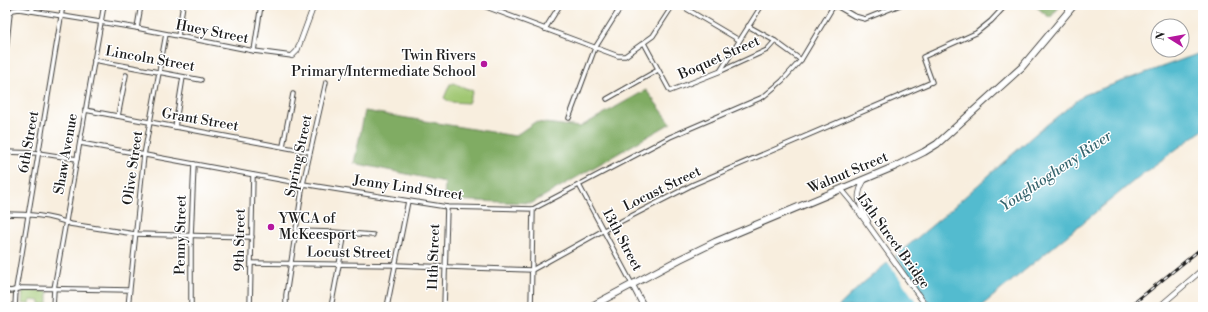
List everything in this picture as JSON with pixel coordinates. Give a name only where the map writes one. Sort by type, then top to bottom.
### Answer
[{"type":"main road","name":"Walnut Street","points":[[590,307],[715,242],[865,179],[912,158],[937,144],[1022,66],[1074,5]]},
{"type":"main road","name":"13th Street","points":[[632,284],[644,307]]},
{"type":"street","points":[[32,11],[34,5]]},
{"type":"street","name":"6th Street","points":[[15,307],[16,289],[63,5]]},
{"type":"street","name":"Shaw Avenue","points":[[53,307],[54,289],[104,5]]},
{"type":"street","points":[[137,28],[141,5]]},
{"type":"street","points":[[178,36],[183,5]]},
{"type":"street","points":[[254,51],[261,5]]},
{"type":"street","points":[[292,56],[296,51],[314,5]]},
{"type":"street","points":[[481,5],[489,6],[545,29],[618,56],[626,56],[653,36],[672,6],[668,5]]},
{"type":"street","points":[[545,29],[560,5]]},
{"type":"street","points":[[569,118],[595,48],[622,5]]},
{"type":"street","points":[[680,5],[739,40]]},
{"type":"street","points":[[721,71],[762,5]]},
{"type":"street","points":[[834,5],[854,16],[866,18],[900,5]]},
{"type":"street","name":"Jenny Lind Street","points":[[80,143],[303,184],[447,207],[533,208],[670,137],[763,97],[782,81],[801,60],[834,5]]},
{"type":"street","name":"Locust Street","points":[[251,263],[395,265],[532,270],[604,230],[694,184],[932,82],[922,56],[976,33],[991,21],[1006,5]]},
{"type":"street","name":"Huey Street","points":[[5,60],[10,13],[13,10],[19,9],[137,28],[254,51],[292,56]]},
{"type":"street","points":[[748,26],[801,60]]},
{"type":"street","name":"Olive Street","points":[[128,307],[144,155],[166,34]]},
{"type":"street","name":"Boquet Street","points":[[658,70],[670,91],[721,71],[767,50],[775,42]]},
{"type":"street","points":[[607,99],[658,70],[644,43]]},
{"type":"street","name":"Lincoln Street","points":[[94,60],[201,80]]},
{"type":"street","points":[[118,116],[126,75]]},
{"type":"street","points":[[175,127],[183,76]]},
{"type":"street","name":"Spring Street","points":[[286,307],[286,295],[303,184],[326,82]]},
{"type":"street","points":[[284,146],[293,94]]},
{"type":"street","name":"Grant Street","points":[[85,110],[310,152]]},
{"type":"street","points":[[5,152],[38,153],[77,158]]},
{"type":"street","name":"Penny Street","points":[[191,307],[191,236],[194,164]]},
{"type":"street","name":"9th Street","points":[[250,307],[253,174]]},
{"type":"street","points":[[857,204],[860,188],[865,179]]},
{"type":"street","name":"13th Street","points":[[579,185],[632,284]]},
{"type":"street","name":"15th Street Bridge","points":[[841,189],[857,204],[875,235],[927,307]]},
{"type":"street","points":[[388,305],[408,201]]},
{"type":"street","name":"11th Street","points":[[444,307],[447,207]]},
{"type":"street","points":[[531,307],[533,208]]},
{"type":"street","points":[[5,214],[28,214],[70,224],[135,234],[252,237]]},
{"type":"street","points":[[296,231],[346,233],[373,236]]},
{"type":"street","points":[[331,307],[346,233]]},
{"type":"street","points":[[1159,307],[1203,269]]},
{"type":"street","points":[[5,290],[130,290]]},
{"type":"green space","points":[[1034,5],[1061,5],[1050,18]]},
{"type":"green space","points":[[453,83],[473,91],[468,103],[450,102],[444,98],[450,84]]},
{"type":"green space","points":[[646,90],[671,123],[532,203],[444,200],[445,182],[354,163],[365,111],[515,136],[535,122],[580,127]]},
{"type":"green space","points":[[23,290],[48,291],[48,304],[40,304],[40,301],[30,300],[30,304],[22,304]]},
{"type":"water","name":"Youghiogheny River","points":[[1203,52],[1203,131],[1141,175],[980,307],[838,307],[862,284],[941,218],[1034,135],[1084,95],[1190,58]]},
{"type":"pier","points":[[894,254],[931,307],[920,307],[887,261]]},
{"type":"railway","points":[[1129,307],[1203,247]]},
{"type":"place","name":"Twin Rivers Primary/Intermediate School","points":[[484,64]]},
{"type":"place","name":"YWCA of McKeesport","points":[[271,227]]}]
